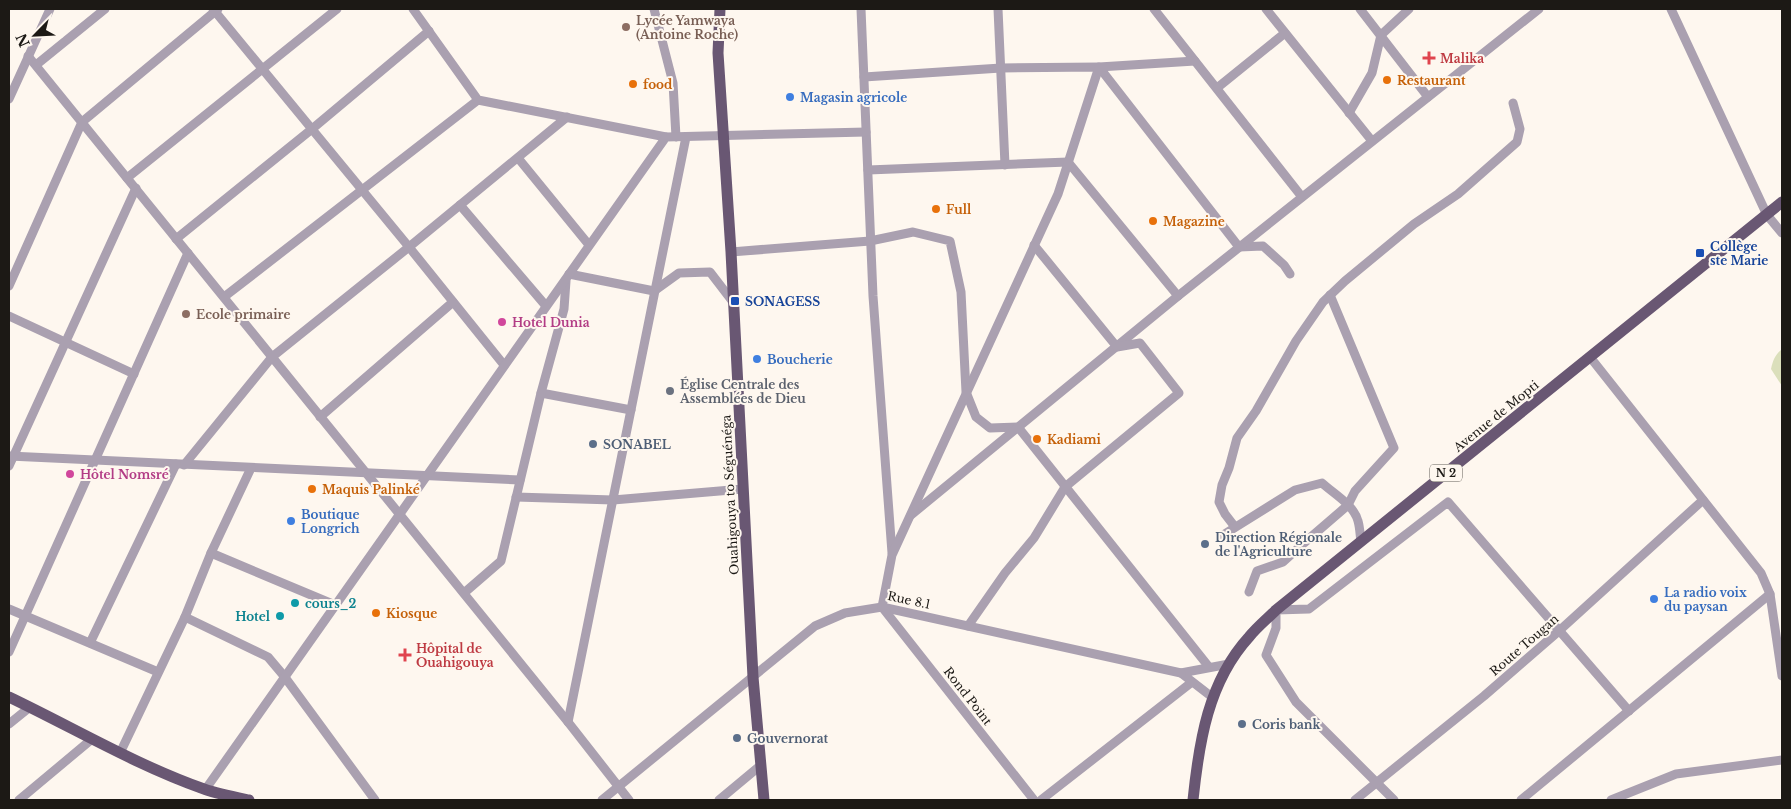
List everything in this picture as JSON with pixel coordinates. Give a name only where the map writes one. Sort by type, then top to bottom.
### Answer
[{"type":"main road","name":"Ouahigouya to Séguénéga","points":[[720,9],[718,53],[731,252],[753,678],[764,800]]},
{"type":"main road","name":"Avenue de Mopti","points":[[1193,800],[1199,748],[1212,697],[1229,664],[1248,638],[1276,610],[1782,202]]},
{"type":"main road","points":[[9,697],[120,753],[205,790],[249,800]]},
{"type":"street","points":[[9,99],[50,9]]},
{"type":"street","points":[[36,65],[104,9]]},
{"type":"street","points":[[127,178],[337,9]]},
{"type":"street","points":[[413,9],[478,100],[666,137],[866,132]]},
{"type":"street","points":[[568,722],[654,291],[681,137],[673,83],[654,9]]},
{"type":"street","points":[[861,9],[870,241],[892,555]]},
{"type":"street","points":[[998,9],[1005,165]]},
{"type":"street","points":[[1154,9],[1302,197]]},
{"type":"street","points":[[1266,9],[1372,141]]},
{"type":"street","points":[[1360,9],[1428,97]]},
{"type":"street","points":[[1349,113],[1372,74],[1381,35],[1409,9]]},
{"type":"street","points":[[909,516],[1178,296],[1540,9]]},
{"type":"street","points":[[1671,9],[1767,215],[1782,233]]},
{"type":"street","points":[[9,286],[82,122],[216,10],[504,365]]},
{"type":"street","points":[[176,239],[429,31]]},
{"type":"street","points":[[1217,88],[1285,33]]},
{"type":"street","points":[[28,56],[464,593],[629,800]]},
{"type":"street","points":[[864,77],[1001,68],[1099,67],[1196,61]]},
{"type":"street","points":[[882,607],[892,555],[1058,194],[1099,67]]},
{"type":"street","points":[[1099,67],[1239,247]]},
{"type":"street","points":[[224,297],[478,100]]},
{"type":"street","points":[[1235,527],[1225,514],[1220,502],[1222,485],[1237,438],[1256,411],[1296,341],[1330,295],[1414,224],[1458,194],[1517,142],[1520,129],[1513,103]]},
{"type":"street","points":[[90,643],[180,464],[272,357],[567,117]]},
{"type":"street","points":[[205,790],[398,514],[666,137]]},
{"type":"street","points":[[518,158],[589,245]]},
{"type":"street","points":[[868,170],[1068,162]]},
{"type":"street","points":[[1068,162],[1178,296]]},
{"type":"street","points":[[9,466],[11,456],[136,188]]},
{"type":"street","points":[[460,205],[546,306]]},
{"type":"street","points":[[731,252],[870,241],[913,232],[950,241],[961,292],[966,392],[976,418],[990,428],[1018,427]]},
{"type":"street","points":[[1034,245],[1116,347]]},
{"type":"street","points":[[1239,247],[1263,246],[1284,264],[1290,274]]},
{"type":"street","points":[[9,652],[188,253]]},
{"type":"street","points":[[567,277],[654,291],[679,273],[710,272],[733,302]]},
{"type":"street","points":[[464,593],[501,561],[541,392],[564,308],[567,277]]},
{"type":"street","points":[[1250,592],[1257,571],[1282,562],[1348,505],[1355,491],[1394,448],[1330,295]]},
{"type":"street","points":[[320,417],[453,302]]},
{"type":"street","points":[[9,316],[134,374]]},
{"type":"street","points":[[968,626],[1005,573],[1034,538],[1065,487],[1179,393],[1140,343],[1116,347]]},
{"type":"street","points":[[1590,357],[1761,573],[1770,594],[1782,676]]},
{"type":"street","points":[[541,392],[631,410]]},
{"type":"street","points":[[1018,427],[1209,668]]},
{"type":"street","points":[[11,456],[520,480]]},
{"type":"street","points":[[120,753],[185,617],[211,553],[251,468]]},
{"type":"street","points":[[1223,534],[1295,490],[1322,483],[1355,513],[1361,542]]},
{"type":"street","points":[[516,497],[613,500],[743,489]]},
{"type":"street","name":"Route Tougan","points":[[1354,800],[1484,696],[1560,630],[1703,500]]},
{"type":"street","points":[[1394,800],[1296,702],[1266,655],[1276,628],[1276,610],[1308,609],[1448,502],[1629,710]]},
{"type":"street","points":[[211,553],[335,605]]},
{"type":"street","points":[[1521,800],[1770,594]]},
{"type":"street","name":"Rue 8.1","points":[[602,800],[815,626],[845,613],[882,607],[1181,673],[1229,664]]},
{"type":"street","name":"Rond Point","points":[[882,607],[1034,800]]},
{"type":"street","points":[[9,609],[158,672]]},
{"type":"street","points":[[185,617],[268,657],[375,800]]},
{"type":"street","name":"Rue 8.1","points":[[1181,673],[1212,697]]},
{"type":"street","points":[[1040,800],[1192,682]]},
{"type":"street","points":[[9,724],[30,707]]},
{"type":"street","points":[[19,800],[92,739]]},
{"type":"street","points":[[1611,800],[1676,774],[1782,760]]},
{"type":"street","points":[[718,800],[760,765]]},
{"type":"green space","points":[[1782,349],[1782,386],[1771,369],[1775,358]]},
{"type":"place","name":"Lycée Yamwaya (Antoine Roche)","points":[[626,27]]},
{"type":"place","name":"Malika","points":[[1429,58]]},
{"type":"place","name":"Restaurant","points":[[1387,80]]},
{"type":"place","name":"food","points":[[633,84]]},
{"type":"place","name":"Magasin agricole","points":[[790,97]]},
{"type":"place","name":"Full","points":[[936,209]]},
{"type":"place","name":"Magazine","points":[[1153,221]]},
{"type":"place","name":"Collège ste Marie","points":[[1700,253]]},
{"type":"place","name":"SONAGESS","points":[[735,301]]},
{"type":"place","name":"Ecole primaire","points":[[186,314]]},
{"type":"place","name":"Hotel Dunia","points":[[502,322]]},
{"type":"place","name":"Boucherie","points":[[757,359]]},
{"type":"place","name":"Église Centrale des Assemblées de Dieu","points":[[670,391]]},
{"type":"place","name":"Kadiami","points":[[1037,439]]},
{"type":"place","name":"SONABEL","points":[[593,444]]},
{"type":"place","name":"Hôtel Nomsré","points":[[70,474]]},
{"type":"place","name":"Maquis Palinké","points":[[312,489]]},
{"type":"place","name":"Boutique Longrich","points":[[291,521]]},
{"type":"place","name":"Direction Régionale de l'Agriculture","points":[[1205,544]]},
{"type":"place","name":"La radio voix du paysan","points":[[1654,599]]},
{"type":"place","name":"cours_2","points":[[295,603]]},
{"type":"place","name":"Kiosque","points":[[376,613]]},
{"type":"place","name":"Hotel","points":[[280,616]]},
{"type":"place","name":"Hôpital de Ouahigouya","points":[[405,655]]},
{"type":"place","name":"Coris bank","points":[[1242,724]]},
{"type":"place","name":"Gouvernorat","points":[[737,738]]}]
